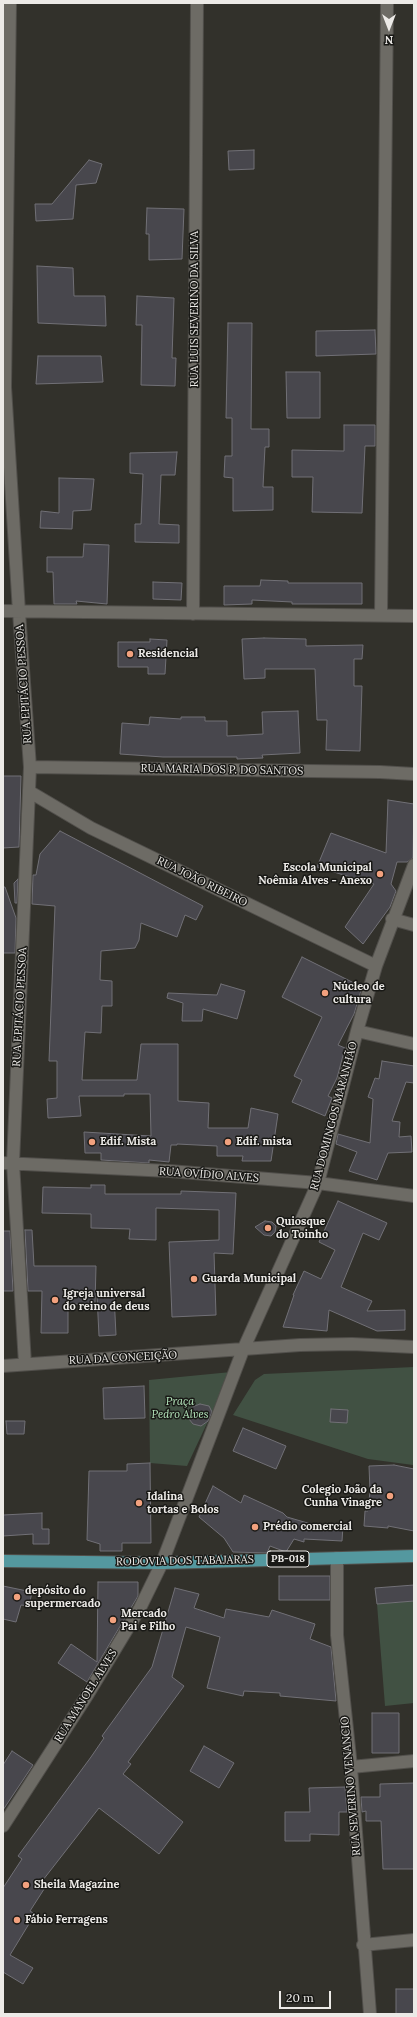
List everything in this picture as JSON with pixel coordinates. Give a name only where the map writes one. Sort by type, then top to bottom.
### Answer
[{"type":"main road","name":"RODOVIA DOS TABAJARAS","points":[[3,1561],[162,1563],[414,1556]]},
{"type":"street","name":"RUA EPITÁCIO PESSOA","points":[[10,3],[5,387],[30,767],[30,792],[8,1163],[25,1364]]},
{"type":"street","name":"RUA LUIS SEVERINO DA SILVA","points":[[194,614],[197,3]]},
{"type":"street","points":[[381,615],[387,3]]},
{"type":"street","points":[[3,611],[414,616]]},
{"type":"street","name":"RUA MARIA DOS P. DO SANTOS","points":[[30,767],[380,772],[414,774]]},
{"type":"street","name":"RUA JOÃO RIBEIRO","points":[[30,792],[91,828],[376,966]]},
{"type":"street","name":"RUA DOMINGOS MARANHÃO","points":[[162,1563],[244,1350],[318,1183],[357,1031],[376,966],[392,919],[414,865]]},
{"type":"street","points":[[392,919],[414,925]]},
{"type":"street","points":[[357,1031],[414,1044]]},
{"type":"street","name":"RUA OVÍDIO ALVES","points":[[8,1163],[170,1171],[318,1183],[414,1196]]},
{"type":"street","name":"RUA DA CONCEIÇÃO","points":[[3,1366],[300,1345],[352,1344],[414,1347]]},
{"type":"street","name":"RUA SEVERINO VENANCIO","points":[[337,1558],[337,1635],[351,1767],[363,1945],[370,2014]]},
{"type":"street","name":"RUA MANOEL ALVES","points":[[3,1826],[92,1687],[140,1608],[162,1563]]},
{"type":"street","points":[[351,1767],[414,1761]]},
{"type":"street","points":[[363,1945],[414,1940]]},
{"type":"green space","points":[[414,1367],[413,1465],[368,1459],[233,1415],[255,1380],[264,1374]]},
{"type":"green space","name":"Praça Pedro Alves","points":[[231,1372],[187,1466],[150,1463],[149,1380]]},
{"type":"green space","points":[[414,1601],[414,1703],[385,1706],[377,1604]]},
{"type":"building","points":[[254,150],[254,169],[229,170],[228,151]]},
{"type":"building","points":[[89,160],[102,164],[96,183],[76,185],[73,219],[36,221],[35,204],[52,204]]},
{"type":"building","points":[[147,208],[184,209],[182,259],[149,260],[149,234],[146,234]]},
{"type":"building","points":[[37,266],[73,268],[74,296],[105,296],[106,326],[38,323]]},
{"type":"building","points":[[137,296],[174,298],[172,358],[176,358],[175,386],[141,385],[142,325],[136,325]]},
{"type":"building","points":[[228,323],[252,323],[251,429],[269,429],[269,447],[265,447],[263,487],[273,487],[273,510],[233,511],[233,478],[224,477],[225,456],[232,456],[232,418],[226,418]]},
{"type":"building","points":[[375,330],[376,354],[316,356],[316,331]]},
{"type":"building","points":[[38,356],[101,356],[103,382],[36,384]]},
{"type":"building","points":[[286,372],[320,372],[320,418],[287,418]]},
{"type":"building","points":[[344,425],[375,425],[375,446],[365,446],[362,513],[312,512],[313,477],[292,477],[292,450],[344,451]]},
{"type":"building","points":[[177,452],[175,475],[161,475],[159,524],[179,525],[179,543],[135,542],[135,524],[141,524],[143,474],[130,473],[130,453]]},
{"type":"building","points":[[59,478],[94,479],[91,510],[73,511],[72,529],[40,528],[41,511],[59,513]]},
{"type":"building","points":[[84,544],[109,545],[107,604],[76,601],[77,604],[54,604],[53,572],[47,572],[47,557],[83,557]]},
{"type":"building","points":[[261,580],[288,581],[288,583],[362,583],[362,604],[292,604],[292,602],[252,600],[252,604],[224,605],[224,586],[260,586]]},
{"type":"building","points":[[153,582],[182,583],[181,600],[153,599]]},
{"type":"building","points":[[150,639],[167,640],[165,674],[148,674],[148,667],[118,667],[118,642],[150,642]]},
{"type":"building","points":[[242,639],[306,639],[306,646],[363,645],[362,659],[354,659],[354,686],[362,686],[360,751],[326,750],[327,720],[317,720],[315,669],[265,669],[265,678],[244,679]]},
{"type":"building","points":[[298,711],[300,753],[262,755],[263,758],[237,759],[237,757],[163,757],[120,754],[122,723],[149,725],[150,717],[181,719],[181,717],[205,717],[205,721],[227,721],[227,736],[263,734],[262,712]]},
{"type":"building","points":[[3,776],[21,776],[19,847],[3,848]]},
{"type":"building","name":"Escola Municipal Noêmia Alves - Anexo","points":[[388,800],[414,804],[413,858],[407,862],[397,862],[391,884],[396,891],[390,907],[363,944],[345,927],[374,884],[317,867],[331,833],[386,853]]},
{"type":"building","points":[[60,831],[203,906],[196,920],[185,915],[177,937],[141,923],[139,940],[135,948],[101,951],[100,980],[112,981],[112,1006],[102,1006],[101,1033],[85,1032],[82,1080],[137,1080],[141,1044],[178,1044],[178,1101],[209,1103],[208,1128],[248,1128],[251,1108],[278,1114],[271,1161],[242,1161],[243,1156],[217,1156],[217,1146],[177,1144],[171,1145],[169,1162],[149,1160],[149,1163],[101,1160],[101,1153],[85,1153],[84,1132],[151,1136],[150,1094],[124,1094],[124,1096],[79,1096],[81,1116],[48,1118],[47,1099],[57,1098],[57,1061],[49,1061],[55,906],[32,904],[33,875],[36,875],[40,854]]},
{"type":"building","points":[[18,879],[17,903],[15,903],[14,883]]},
{"type":"building","points":[[3,887],[5,887],[16,918],[15,953],[3,953]]},
{"type":"building","points":[[302,957],[362,987],[354,1014],[338,1045],[345,1048],[337,1078],[328,1096],[332,1098],[325,1116],[292,1102],[302,1080],[294,1076],[322,1017],[282,997]]},
{"type":"building","points":[[221,984],[245,991],[237,1019],[203,1009],[202,1021],[182,1021],[183,1003],[167,998],[168,993],[217,995]]},
{"type":"building","points":[[382,1061],[414,1066],[414,1083],[406,1082],[392,1121],[400,1122],[399,1137],[411,1136],[412,1152],[388,1153],[377,1180],[349,1171],[357,1152],[336,1144],[338,1134],[370,1143],[373,1099],[368,1097],[375,1078],[379,1079]]},
{"type":"building","points":[[91,1185],[105,1185],[105,1194],[181,1194],[181,1191],[236,1193],[233,1254],[214,1253],[216,1315],[172,1317],[169,1242],[219,1240],[219,1210],[156,1208],[156,1240],[129,1239],[130,1229],[91,1228],[91,1214],[42,1213],[43,1187],[91,1188]]},
{"type":"building","points":[[338,1201],[387,1223],[379,1240],[363,1233],[341,1287],[372,1301],[367,1311],[405,1310],[405,1330],[377,1331],[329,1310],[327,1331],[283,1327],[293,1295],[304,1271],[321,1279],[335,1250],[319,1242]]},
{"type":"building","name":"Quiosque do Toinho","points":[[265,1221],[272,1222],[276,1226],[275,1232],[271,1236],[264,1235],[255,1227]]},
{"type":"building","points":[[25,1230],[32,1230],[34,1266],[96,1266],[95,1304],[68,1304],[68,1333],[41,1333],[42,1291],[28,1291]]},
{"type":"building","points":[[3,1231],[10,1231],[13,1291],[3,1291]]},
{"type":"building","points":[[97,1295],[114,1295],[116,1335],[99,1336]]},
{"type":"building","points":[[144,1386],[145,1418],[104,1419],[103,1388]]},
{"type":"building","points":[[200,1404],[209,1406],[212,1412],[208,1421],[201,1426],[193,1424],[189,1419],[188,1413],[192,1407]]},
{"type":"building","points":[[331,1409],[348,1410],[347,1423],[330,1422]]},
{"type":"building","points":[[6,1421],[25,1421],[24,1434],[7,1434]]},
{"type":"building","points":[[243,1428],[286,1446],[276,1469],[233,1451]]},
{"type":"building","points":[[150,1463],[151,1543],[122,1543],[122,1551],[100,1551],[100,1544],[87,1540],[89,1471],[127,1471],[127,1464]]},
{"type":"building","name":"Colegio João da Cunha Vinagre","points":[[394,1465],[414,1469],[414,1531],[388,1526],[388,1528],[364,1526],[365,1511],[368,1511],[370,1491],[369,1466]]},
{"type":"building","points":[[213,1486],[241,1503],[244,1495],[283,1513],[287,1517],[311,1524],[343,1526],[342,1541],[304,1539],[304,1542],[294,1539],[286,1552],[270,1546],[267,1553],[233,1552],[224,1538],[199,1517]]},
{"type":"building","points":[[42,1513],[42,1529],[49,1529],[49,1544],[33,1544],[33,1534],[3,1536],[3,1515]]},
{"type":"building","points":[[279,1576],[330,1576],[330,1600],[279,1600]]},
{"type":"building","name":"Mercado Pai e Filho","points":[[98,1582],[138,1582],[138,1596],[87,1682],[58,1663],[71,1644],[97,1662]]},
{"type":"building","points":[[414,1585],[414,1601],[377,1604],[375,1588]]},
{"type":"building","points":[[3,1586],[32,1592],[29,1606],[21,1605],[16,1622],[3,1619]]},
{"type":"building","points":[[175,1588],[199,1594],[194,1608],[224,1618],[226,1609],[269,1617],[272,1610],[315,1624],[310,1639],[331,1647],[336,1701],[280,1696],[280,1693],[244,1691],[243,1696],[207,1688],[220,1637],[186,1627],[172,1677],[184,1686],[128,1762],[131,1764],[123,1774],[183,1822],[159,1854],[99,1808],[43,1880],[48,1883],[30,1911],[35,1914],[10,1955],[33,1968],[23,1984],[3,1972],[3,1888],[22,1859],[18,1856],[91,1757],[104,1738],[102,1736],[152,1667]]},
{"type":"building","points":[[372,1713],[399,1713],[399,1753],[372,1753]]},
{"type":"building","points":[[204,1746],[234,1763],[219,1788],[190,1771]]},
{"type":"building","points":[[12,1751],[33,1765],[3,1810],[3,1765]]},
{"type":"building","points":[[414,1783],[414,1869],[383,1869],[381,1821],[366,1821],[366,1811],[362,1812],[361,1797],[380,1797],[380,1784]]},
{"type":"building","points":[[345,1787],[347,1812],[339,1812],[339,1835],[310,1834],[310,1841],[285,1841],[285,1812],[310,1812],[309,1788]]},
{"type":"building","points":[[396,1989],[414,1989],[414,2014],[396,2014]]},
{"type":"place","name":"Residencial","points":[[130,654]]},
{"type":"place","name":"Escola Municipal Noêmia Alves - Anexo","points":[[380,874]]},
{"type":"place","name":"Núcleo de cultura","points":[[325,993]]},
{"type":"place","name":"Edif. Mista","points":[[92,1142]]},
{"type":"place","name":"Edif. mista","points":[[228,1142]]},
{"type":"place","name":"Quiosque do Toinho","points":[[268,1228]]},
{"type":"place","name":"Guarda Municipal","points":[[194,1279]]},
{"type":"place","name":"Igreja universal do reino de deus","points":[[55,1300]]},
{"type":"place","name":"Colegio João da Cunha Vinagre","points":[[390,1496]]},
{"type":"place","name":"Idalina tortas e Bolos","points":[[139,1503]]},
{"type":"place","name":"Prédio comercial","points":[[255,1527]]},
{"type":"place","name":"depósito do supermercado","points":[[17,1597]]},
{"type":"place","name":"Mercado Pai e Filho","points":[[113,1620]]},
{"type":"place","name":"Sheila Magazine","points":[[26,1885]]},
{"type":"place","name":"Fábio Ferragens","points":[[17,1920]]}]
